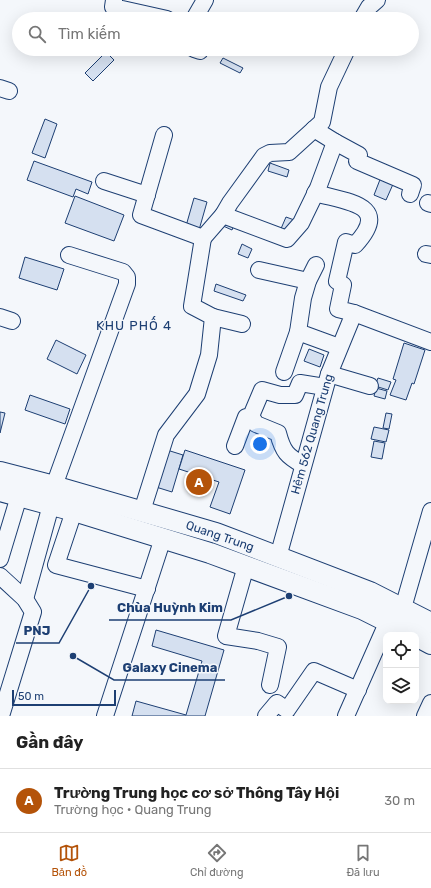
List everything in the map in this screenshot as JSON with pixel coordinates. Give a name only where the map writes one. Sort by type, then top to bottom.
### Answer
[{"type":"main road","name":"Quang Trung","points":[[0,472],[74,511],[210,552],[362,609],[408,632]]},
{"type":"main road","name":"Quang Trung","points":[[0,491],[19,496],[51,498],[142,511],[216,533],[370,592],[431,623]]},
{"type":"main road","points":[[163,538],[168,519]]},
{"type":"main road","name":"Quang Trung","points":[[419,638],[431,644]]},
{"type":"street","points":[[198,12],[205,0]]},
{"type":"street","points":[[366,12],[369,7],[377,0]]},
{"type":"street","points":[[112,9],[128,12]]},
{"type":"street","points":[[242,324],[213,317],[192,306],[203,238],[223,214],[230,202],[264,156],[270,153],[289,152],[322,122],[329,87],[344,56]]},
{"type":"street","points":[[314,129],[359,154],[357,160],[413,185],[410,194]]},
{"type":"street","points":[[164,135],[141,215],[203,238]]},
{"type":"street","points":[[223,214],[287,239],[301,223],[315,193],[335,142]]},
{"type":"street","points":[[104,181],[147,195]]},
{"type":"street","points":[[315,193],[361,206],[368,212],[370,218],[370,222],[355,245],[346,242],[337,281],[343,285],[338,309],[354,313],[431,342]]},
{"type":"street","points":[[25,599],[51,498],[127,284],[127,277],[123,272],[68,255]]},
{"type":"street","points":[[284,372],[298,332],[303,298],[308,281],[316,266]]},
{"type":"street","points":[[259,270],[308,281]]},
{"type":"street","name":"Hẻm 562 Quang Trung","points":[[278,557],[327,380],[339,347],[354,313]]},
{"type":"street","points":[[142,511],[166,435],[197,394],[209,356],[213,317]]},
{"type":"street","points":[[298,332],[339,347]]},
{"type":"street","points":[[235,446],[246,417],[251,416],[262,390],[280,395],[295,395],[300,383],[327,380],[370,386]]},
{"type":"street","points":[[251,416],[256,424],[278,433],[282,445],[290,457],[303,465]]},
{"type":"street","points":[[0,559],[19,496]]},
{"type":"street","points":[[74,511],[56,565],[146,589]]},
{"type":"street","points":[[403,608],[431,511]]},
{"type":"street","points":[[105,716],[163,538]]},
{"type":"street","points":[[246,566],[226,636],[258,641],[278,647],[270,685]]},
{"type":"street","points":[[0,576],[25,599],[33,612],[1,716]]},
{"type":"street","points":[[346,716],[388,621]]},
{"type":"street","points":[[266,716],[276,703],[287,710],[314,671],[358,690]]},
{"type":"street","points":[[425,716],[431,703]]},
{"type":"building","points":[[102,56],[110,56],[114,60],[93,81],[85,73]]},
{"type":"building","points":[[223,58],[243,68],[240,73],[220,63]]},
{"type":"building","points":[[45,119],[57,124],[45,158],[32,153]]},
{"type":"building","points":[[34,161],[92,182],[88,194],[76,189],[73,197],[27,180]]},
{"type":"building","points":[[270,163],[289,170],[287,177],[268,171]]},
{"type":"building","points":[[381,177],[394,182],[386,200],[374,195]]},
{"type":"building","points":[[75,196],[124,215],[114,241],[65,223]]},
{"type":"building","points":[[194,198],[207,202],[199,230],[186,226]]},
{"type":"building","points":[[286,217],[297,221],[291,236],[280,231]]},
{"type":"building","points":[[236,220],[232,230],[221,225]]},
{"type":"building","points":[[242,244],[252,249],[248,258],[238,254]]},
{"type":"building","points":[[25,257],[64,269],[57,290],[19,278]]},
{"type":"building","points":[[216,284],[246,295],[243,301],[214,291]]},
{"type":"building","points":[[56,340],[86,355],[77,374],[47,359]]},
{"type":"building","points":[[404,343],[425,350],[414,384],[412,383],[406,400],[390,395],[396,380],[393,379]]},
{"type":"building","points":[[309,349],[324,355],[320,367],[304,361]]},
{"type":"building","points":[[378,378],[391,382],[388,390],[375,386]]},
{"type":"building","points":[[376,388],[387,391],[385,399],[374,396]]},
{"type":"building","points":[[30,395],[70,409],[65,424],[25,410]]},
{"type":"building","points":[[0,412],[5,413],[0,433]]},
{"type":"building","points":[[386,413],[392,414],[389,429],[383,428]]},
{"type":"building","points":[[374,427],[389,430],[386,442],[371,439]]},
{"type":"building","points":[[374,441],[385,443],[382,459],[371,457]]},
{"type":"building","points":[[167,450],[183,455],[172,492],[156,487]]},
{"type":"building","points":[[185,450],[245,470],[230,514],[210,507],[219,482],[179,469]]},
{"type":"building","points":[[156,630],[224,650],[205,716],[132,716],[136,701],[186,715],[202,661],[152,646]]},
{"type":"place","name":"Trường Trung học cơ sở Thông Tây Hội","points":[[199,482]]},
{"type":"place","name":"PNJ","points":[[91,586]]},
{"type":"place","name":"Chùa Huỳnh Kim","points":[[289,596]]},
{"type":"place","name":"Galaxy Cinema","points":[[73,656]]},
{"type":"district","name":"KHU PHỐ 4","points":[[134,325]]}]
